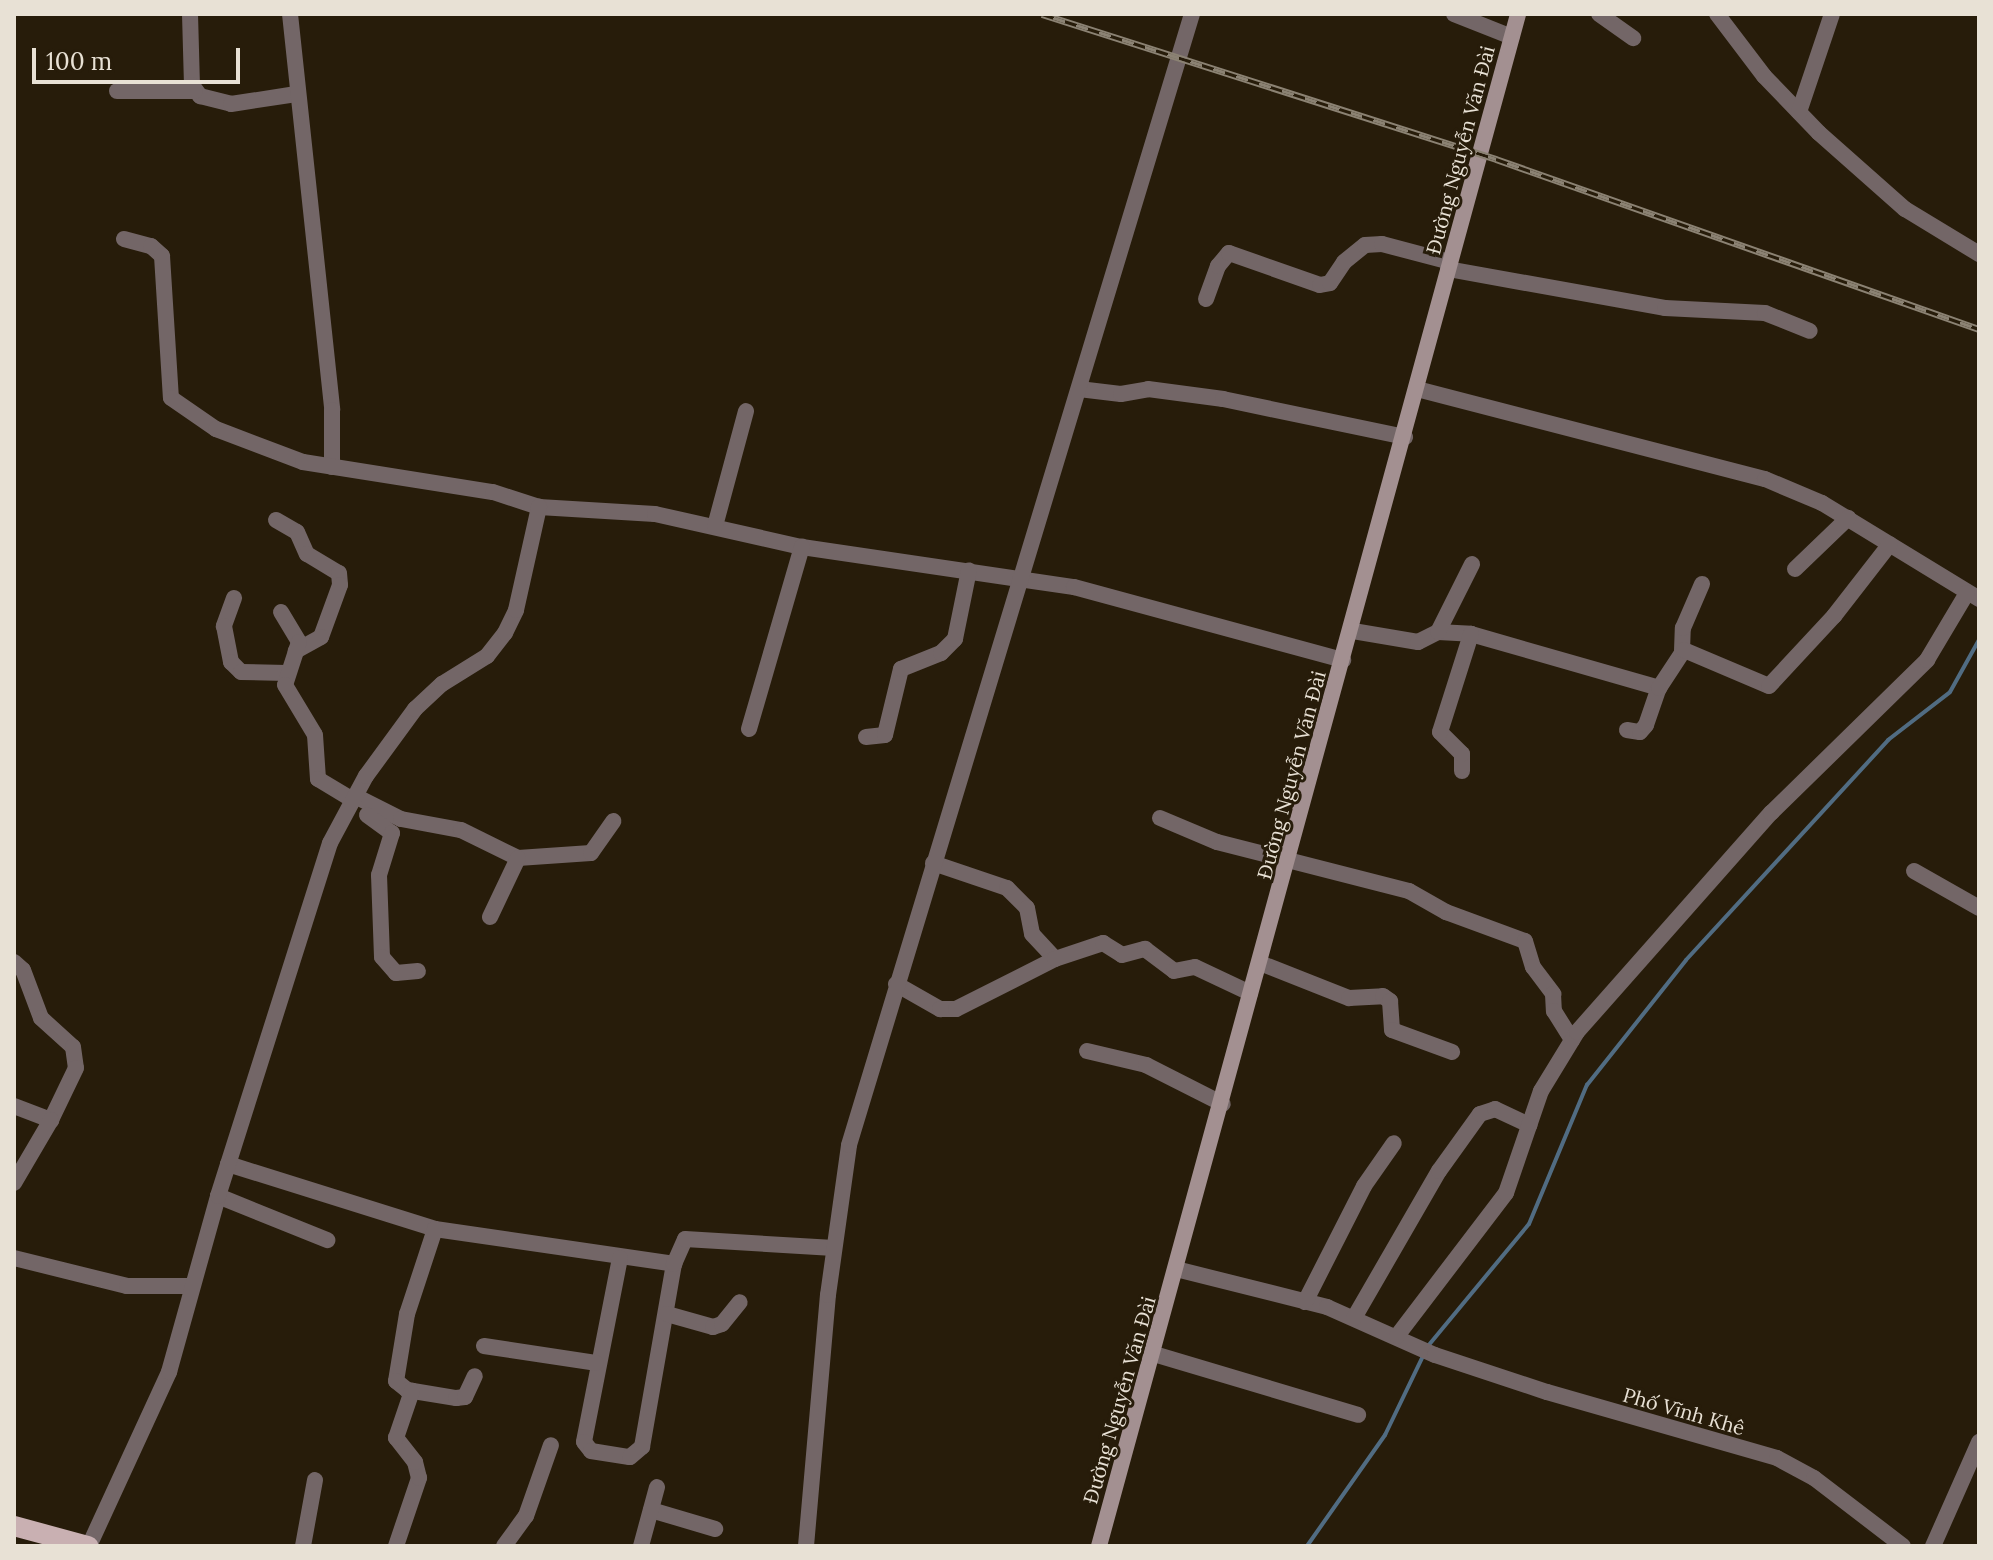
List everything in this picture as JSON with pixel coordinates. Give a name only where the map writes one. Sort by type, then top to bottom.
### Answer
[{"type":"main road","points":[[14,1526],[88,1546]]},
{"type":"street","points":[[190,14],[195,91]]},
{"type":"street","points":[[290,14],[296,94],[332,410],[332,467]]},
{"type":"street","points":[[806,1546],[834,1248],[849,1145],[1192,14]]},
{"type":"street","points":[[1454,14],[1512,37]]},
{"type":"street","name":"Đường Nguyễn Văn Đài","points":[[1099,1546],[1223,1104],[1250,993],[1353,631],[1518,14]]},
{"type":"street","points":[[1599,14],[1633,38]]},
{"type":"street","points":[[1717,14],[1799,112],[1905,209],[1979,254]]},
{"type":"street","points":[[1799,112],[1832,14]]},
{"type":"street","points":[[117,91],[195,91],[206,100],[231,104],[296,94]]},
{"type":"street","points":[[124,239],[151,246],[162,256],[171,398],[216,429],[303,462],[493,492],[539,507],[655,514],[802,547],[1102,592],[1343,660]]},
{"type":"street","points":[[1206,299],[1218,266],[1229,253],[1320,285],[1330,283],[1344,262],[1365,245],[1382,244],[1449,265],[1665,308],[1765,313],[1810,331]]},
{"type":"street","points":[[1079,389],[1121,394],[1148,389],[1223,399],[1405,437]]},
{"type":"street","points":[[1176,1269],[1305,1302],[1397,1336],[1506,1193],[1541,1091],[1572,1040],[1771,813],[1927,660],[1973,596],[1848,518],[1765,479],[1417,389]]},
{"type":"street","points":[[715,526],[746,411]]},
{"type":"street","points":[[88,1546],[155,1410],[218,1196],[322,866],[352,801],[415,709],[442,684],[487,656],[505,633],[516,610],[539,507]]},
{"type":"street","points":[[1795,569],[1848,518]]},
{"type":"street","points":[[276,520],[297,532],[307,554],[339,573],[340,585],[321,637],[296,651]]},
{"type":"street","points":[[1682,651],[1769,686],[1844,605],[1890,544]]},
{"type":"street","points":[[749,729],[802,547]]},
{"type":"street","points":[[1438,632],[1472,564]]},
{"type":"street","points":[[866,737],[885,735],[901,669],[941,653],[955,639],[969,570]]},
{"type":"street","points":[[1627,730],[1640,732],[1646,725],[1659,688],[1682,651],[1683,628],[1702,584]]},
{"type":"street","points":[[234,598],[224,626],[231,662],[241,672],[287,673]]},
{"type":"street","points":[[281,612],[299,642],[287,673],[289,699],[320,748],[318,779],[382,822],[392,833],[379,875],[382,957],[396,973],[418,971]]},
{"type":"street","points":[[1353,631],[1418,642],[1438,632],[1471,634],[1659,688]]},
{"type":"street","points":[[1462,771],[1462,754],[1440,732],[1471,634]]},
{"type":"street","points":[[352,801],[401,819],[461,830],[518,858],[591,853],[613,821]]},
{"type":"street","points":[[1160,818],[1217,842],[1409,891],[1446,912],[1525,941],[1533,967],[1553,994],[1554,1011],[1572,1040]]},
{"type":"street","points":[[490,917],[518,858]]},
{"type":"street","points":[[933,863],[1007,888],[1027,908],[1032,934],[1055,959]]},
{"type":"street","points":[[1914,871],[1979,908]]},
{"type":"street","points":[[896,984],[949,1010],[1055,959],[1096,944],[1122,955],[1140,948],[1174,971],[1195,967],[1250,993]]},
{"type":"street","points":[[14,962],[23,970],[41,1018],[73,1047],[76,1068],[51,1120],[14,1183]]},
{"type":"street","points":[[1260,963],[1349,998],[1383,996],[1390,1001],[1392,1030],[1452,1052]]},
{"type":"street","points":[[1087,1051],[1146,1065],[1223,1104]]},
{"type":"street","points":[[14,1106],[51,1120]]},
{"type":"street","points":[[1354,1318],[1439,1171],[1480,1114],[1495,1109],[1530,1125]]},
{"type":"street","points":[[1305,1302],[1364,1186],[1394,1143]]},
{"type":"street","points":[[228,1164],[435,1229],[674,1264]]},
{"type":"street","points":[[218,1196],[327,1240]]},
{"type":"street","points":[[435,1229],[407,1314],[396,1373],[400,1388],[465,1397],[475,1376]]},
{"type":"street","points":[[620,1258],[613,1313],[596,1363],[585,1446],[635,1456],[642,1447],[674,1264],[685,1239],[698,1236],[834,1248]]},
{"type":"street","points":[[14,1258],[127,1286],[192,1286]]},
{"type":"street","points":[[667,1314],[713,1327],[722,1324],[740,1302]]},
{"type":"street","name":"Phố Vĩnh Khê","points":[[1397,1336],[1435,1355],[1777,1458],[1814,1478],[1903,1546]]},
{"type":"street","points":[[484,1346],[596,1363]]},
{"type":"street","points":[[1154,1354],[1358,1415]]},
{"type":"street","points":[[396,1546],[419,1478],[415,1462],[396,1438],[412,1391]]},
{"type":"street","points":[[1933,1546],[1979,1442]]},
{"type":"street","points":[[504,1546],[526,1516],[551,1445]]},
{"type":"street","points":[[315,1480],[304,1543],[322,1546]]},
{"type":"street","points":[[641,1546],[657,1487]]},
{"type":"street","points":[[651,1510],[715,1529]]},
{"type":"waterway","points":[[1428,1346],[1529,1224],[1587,1085],[1686,960],[1888,740],[1950,692],[1979,640]]},
{"type":"waterway","points":[[1307,1546],[1385,1435],[1424,1354]]},
{"type":"railway","points":[[1042,14],[1496,159],[1979,329]]}]
